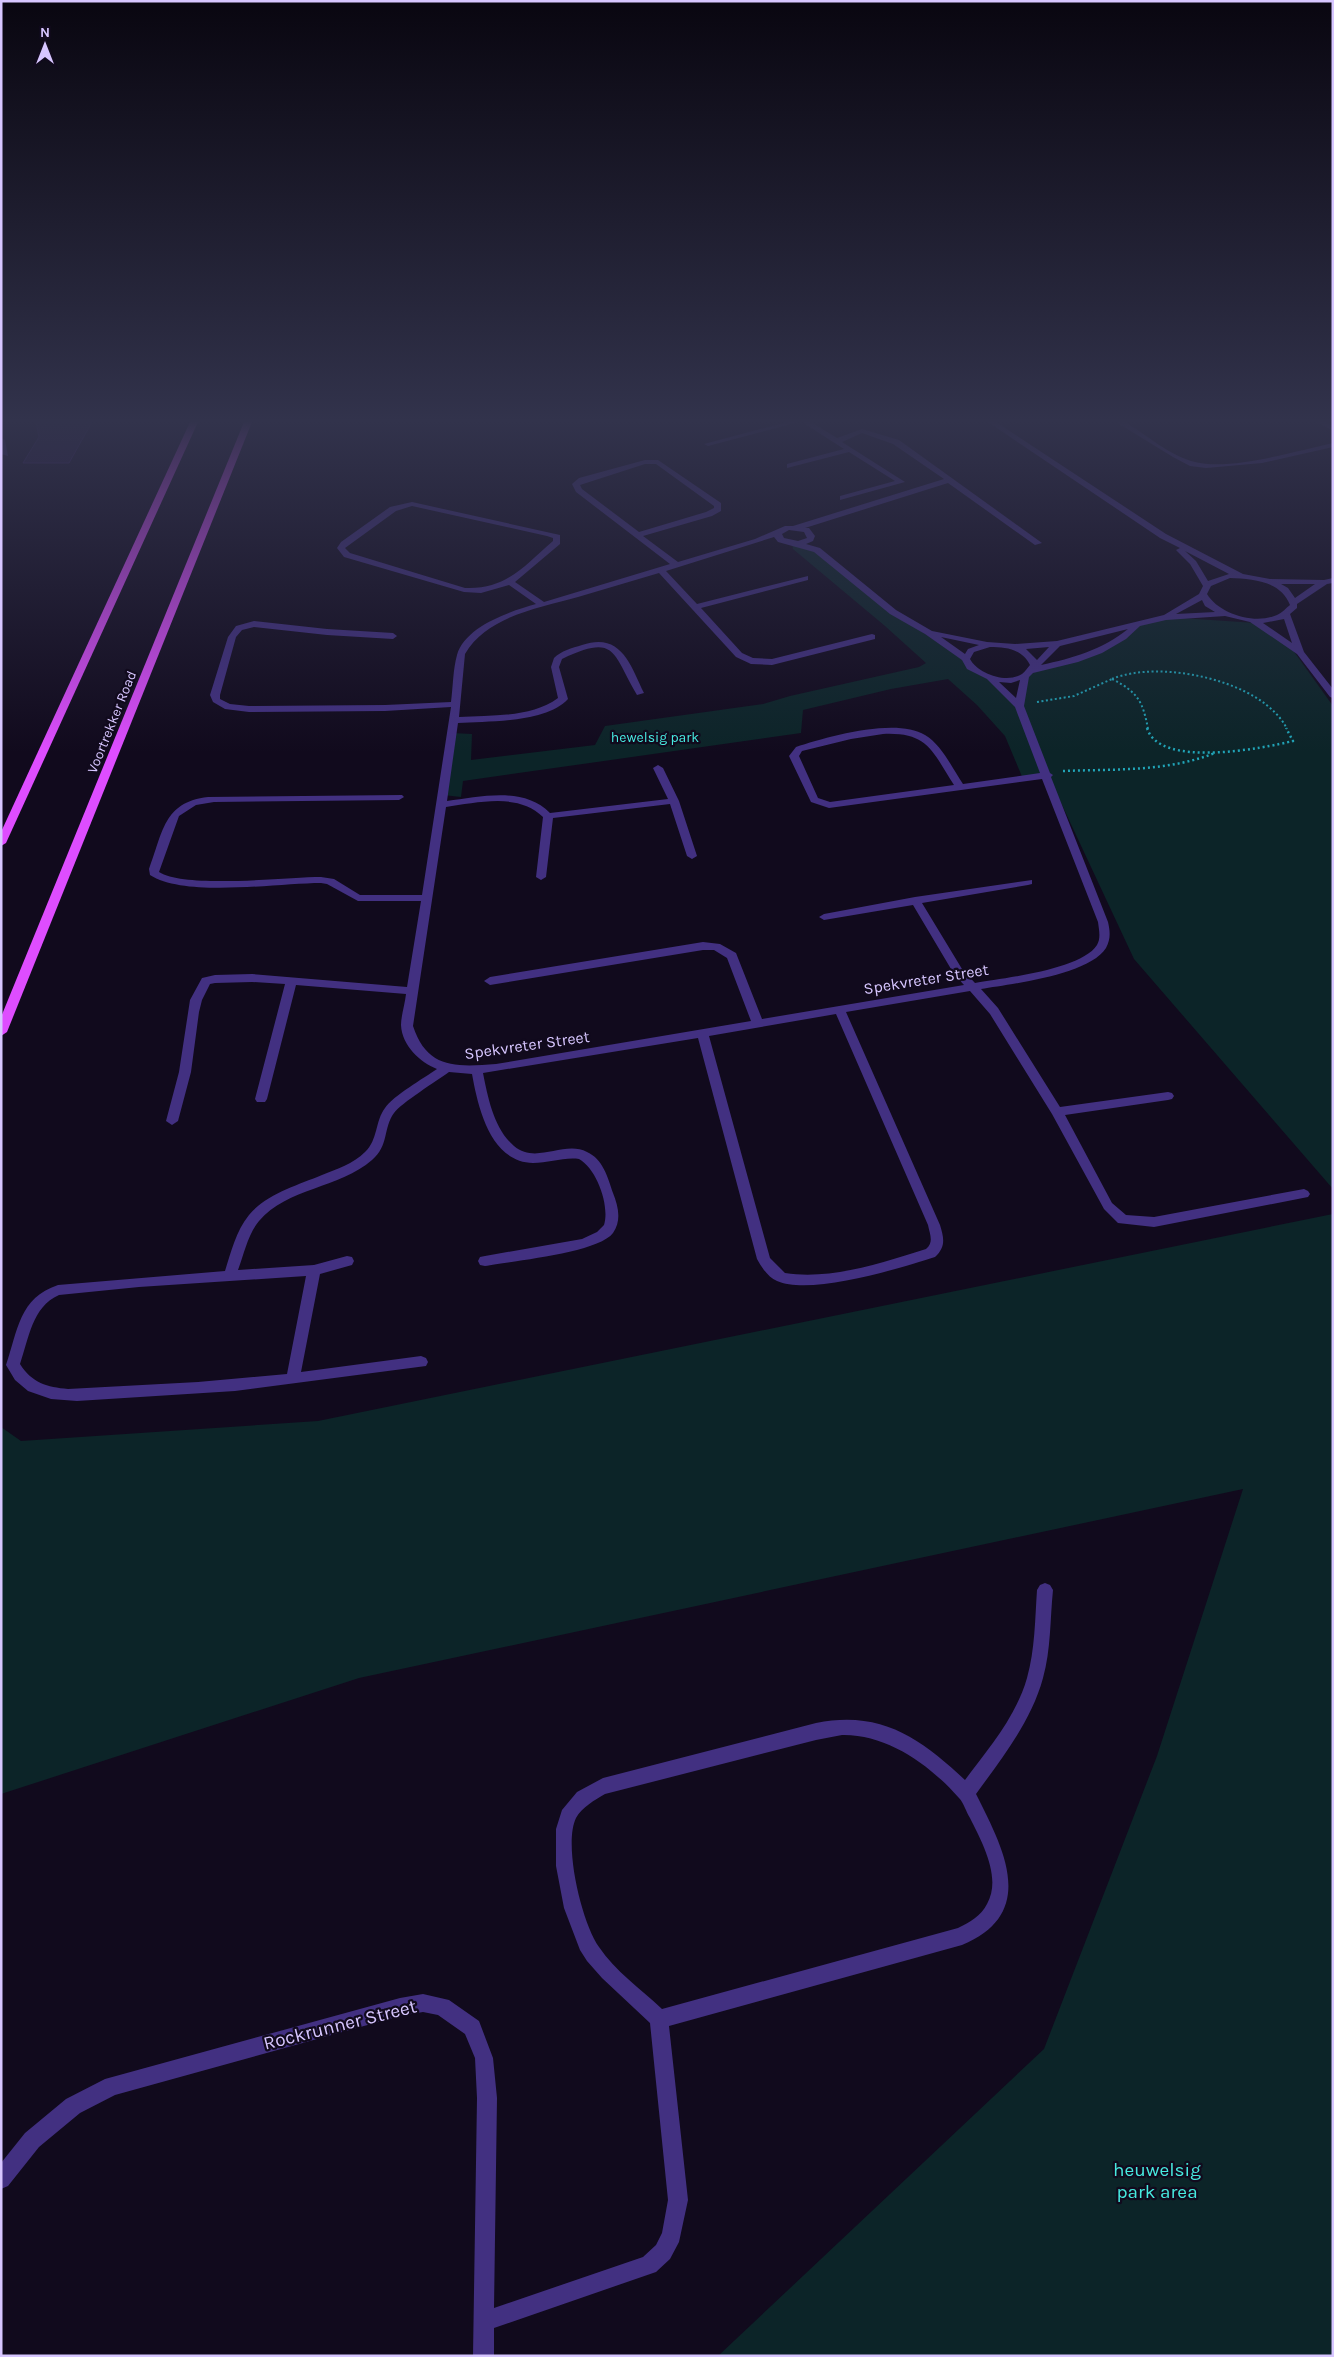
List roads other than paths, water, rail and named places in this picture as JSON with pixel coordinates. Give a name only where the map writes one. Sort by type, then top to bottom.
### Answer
[{"type":"main road","points":[[1,843],[143,532]]},
{"type":"main road","name":"Voortrekker Road","points":[[1,1032],[203,532]]},
{"type":"street","points":[[361,532],[341,548],[347,555],[464,590],[480,590],[510,582],[558,542],[556,537],[534,532]]},
{"type":"street","points":[[633,532],[675,564]]},
{"type":"street","points":[[637,535],[647,532]]},
{"type":"street","points":[[780,536],[788,532]]},
{"type":"street","points":[[802,532],[810,536],[817,550]]},
{"type":"street","points":[[799,544],[810,536],[811,532]]},
{"type":"street","points":[[1022,532],[1038,543]]},
{"type":"street","points":[[1157,532],[1240,576],[1266,581],[1329,581]]},
{"type":"street","points":[[780,536],[817,550],[893,612],[928,632],[965,658]]},
{"type":"street","name":"Spekvreter Street","points":[[780,536],[675,564],[542,604],[503,618],[471,639],[461,654],[442,804],[407,1026],[412,1044],[425,1058],[445,1069],[476,1070],[1026,978],[1072,966],[1093,955],[1105,938],[1104,922],[1047,773],[1019,706],[991,679]]},
{"type":"street","points":[[1163,536],[1189,558],[1206,584]]},
{"type":"street","points":[[660,570],[740,655],[751,661],[772,662],[872,637]]},
{"type":"street","points":[[1240,576],[1215,579],[1206,584],[1202,589],[1202,596],[1213,609],[1224,614],[1252,620],[1269,620],[1286,614],[1294,606],[1292,598],[1285,590],[1266,581]]},
{"type":"street","points":[[695,607],[806,578]]},
{"type":"street","points":[[1293,602],[1329,581]]},
{"type":"street","points":[[510,582],[542,604]]},
{"type":"street","points":[[928,632],[1015,647],[1057,644],[1166,616],[1202,596]]},
{"type":"street","points":[[1166,616],[1224,614]]},
{"type":"street","points":[[1286,614],[1300,652],[1333,696]]},
{"type":"street","points":[[1252,620],[1300,652]]},
{"type":"street","points":[[393,636],[327,632],[264,624],[245,625],[235,631],[232,637],[215,695],[216,700],[228,707],[249,709],[385,708],[456,704]]},
{"type":"street","points":[[989,644],[972,649],[965,658],[965,663],[971,670],[991,679],[1007,680],[1031,671],[1089,657],[1119,640],[1140,624]]},
{"type":"street","points":[[454,720],[528,713],[555,706],[563,699],[554,667],[558,658],[599,644],[609,644],[620,654],[640,693]]},
{"type":"street","points":[[1031,671],[1057,644]]},
{"type":"street","points":[[1015,647],[1032,657],[1035,665],[1031,671],[1019,706]]},
{"type":"street","points":[[961,788],[927,740],[914,733],[890,732],[811,745],[800,749],[794,756],[814,800],[822,804],[844,804],[961,788],[1047,773]]},
{"type":"street","points":[[658,768],[674,801],[692,856]]},
{"type":"street","points":[[399,797],[214,798],[195,801],[180,808],[174,815],[154,873],[160,879],[170,882],[210,883],[321,880],[330,881],[358,898],[426,898]]},
{"type":"street","points":[[442,804],[520,800],[531,803],[548,816],[674,801]]},
{"type":"street","points":[[541,877],[548,816]]},
{"type":"street","points":[[824,917],[1028,882]]},
{"type":"street","points":[[915,900],[970,986],[994,1011],[1057,1112],[1108,1206],[1123,1220],[1154,1222],[1304,1194]]},
{"type":"street","points":[[490,981],[704,946],[716,946],[732,956],[758,1023]]},
{"type":"street","points":[[172,1121],[186,1071],[191,1022],[203,984],[214,979],[252,978],[411,991]]},
{"type":"street","points":[[261,1099],[292,982]]},
{"type":"street","points":[[702,1033],[764,1259],[773,1273],[782,1278],[796,1280],[830,1278],[930,1253],[936,1248],[938,1239],[923,1197],[839,1009]]},
{"type":"street","points":[[230,1275],[254,1217],[277,1201],[351,1169],[374,1152],[390,1109],[445,1069]]},
{"type":"street","points":[[476,1070],[482,1096],[501,1141],[511,1151],[524,1158],[536,1160],[572,1154],[588,1157],[594,1163],[605,1188],[612,1217],[611,1226],[596,1240],[486,1261]]},
{"type":"street","points":[[1057,1112],[1168,1096]]},
{"type":"street","points":[[347,1261],[314,1270],[139,1282],[58,1290],[46,1295],[32,1308],[13,1365],[21,1379],[32,1387],[52,1393],[156,1392],[421,1362]]},
{"type":"street","points":[[293,1378],[314,1270]]},
{"type":"street","points":[[966,1793],[1001,1745],[1024,1706],[1035,1680],[1041,1642],[1044,1590]]},
{"type":"street","points":[[485,2321],[650,2265],[663,2252],[672,2235],[678,2200],[658,2019],[593,1955],[581,1936],[573,1912],[563,1841],[568,1816],[580,1800],[602,1786],[807,1735],[848,1727],[880,1732],[902,1743],[938,1766],[966,1793],[995,1854],[1001,1875],[1001,1896],[982,1925],[962,1936],[658,2019]]},
{"type":"street","name":"Rockrunner Street","points":[[1,2179],[32,2140],[73,2106],[112,2086],[400,2007],[423,2003],[442,2007],[472,2028],[484,2058],[487,2098],[483,2356]]},
{"type":"park label","name":"hewelsig park","points":[[655,737]]},
{"type":"park label","name":"heuwelsig park area","points":[[1157,2181]]}]
